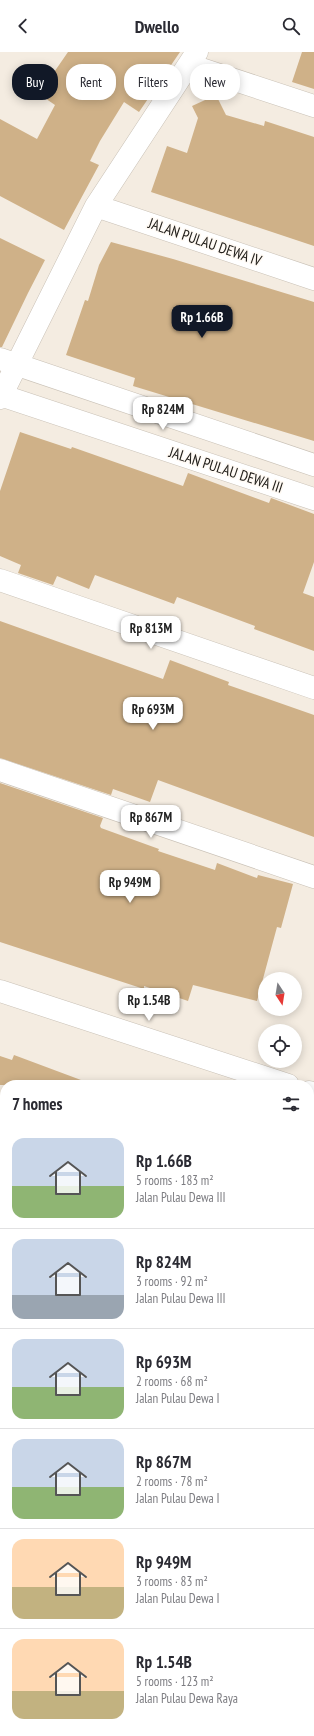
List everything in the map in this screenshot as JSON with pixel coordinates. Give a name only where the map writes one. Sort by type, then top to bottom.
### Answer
[{"type":"street","points":[[0,396],[8,362],[96,206],[193,58],[314,106]]},
{"type":"street","name":"JALAN PULAU DEWA IV","points":[[96,206],[314,279]]},
{"type":"street","points":[[8,362],[314,465]]},
{"type":"street","name":"JALAN PULAU DEWA III","points":[[0,396],[314,499]]},
{"type":"street","points":[[0,580],[314,688]]},
{"type":"street","points":[[0,770],[314,877]]},
{"type":"street","points":[[0,991],[273,1080]]},
{"type":"building","points":[[68,52],[180,52],[172,64],[124,64],[124,100],[147,100],[139,112],[124,102],[100,141],[90,161],[99,165],[64,230],[0,196],[0,119],[37,139],[55,105],[48,100],[58,100],[58,66]]},
{"type":"building","points":[[302,52],[314,52],[314,89],[292,82]]},
{"type":"building","points":[[205,100],[218,100],[226,115],[264,126],[265,121],[314,137],[314,246],[151,192],[167,146],[187,153],[198,118],[192,106]]},
{"type":"building","points":[[0,238],[45,260],[2,347],[0,347]]},
{"type":"building","points":[[111,242],[173,259],[314,302],[314,441],[133,386],[135,378],[66,355],[85,300],[88,301],[99,265]]},
{"type":"building","points":[[20,432],[71,449],[72,447],[183,486],[188,473],[269,503],[271,498],[314,514],[314,562],[303,593],[314,597],[314,651],[254,629],[255,626],[177,597],[174,604],[95,575],[89,589],[57,576],[53,585],[18,573],[21,565],[0,556],[0,491]]},
{"type":"building","points":[[0,621],[163,679],[170,660],[229,682],[228,685],[314,715],[314,837],[158,780],[150,802],[113,789],[111,795],[0,758]]},
{"type":"building","points":[[0,783],[103,818],[100,826],[101,828],[159,849],[158,851],[215,870],[217,863],[257,878],[258,875],[293,884],[281,928],[277,927],[265,972],[258,972],[257,1001],[193,985],[188,1001],[144,986],[144,989],[0,942]]},
{"type":"building","points":[[14,1055],[81,1080],[0,1080],[0,1056],[12,1060]]}]
